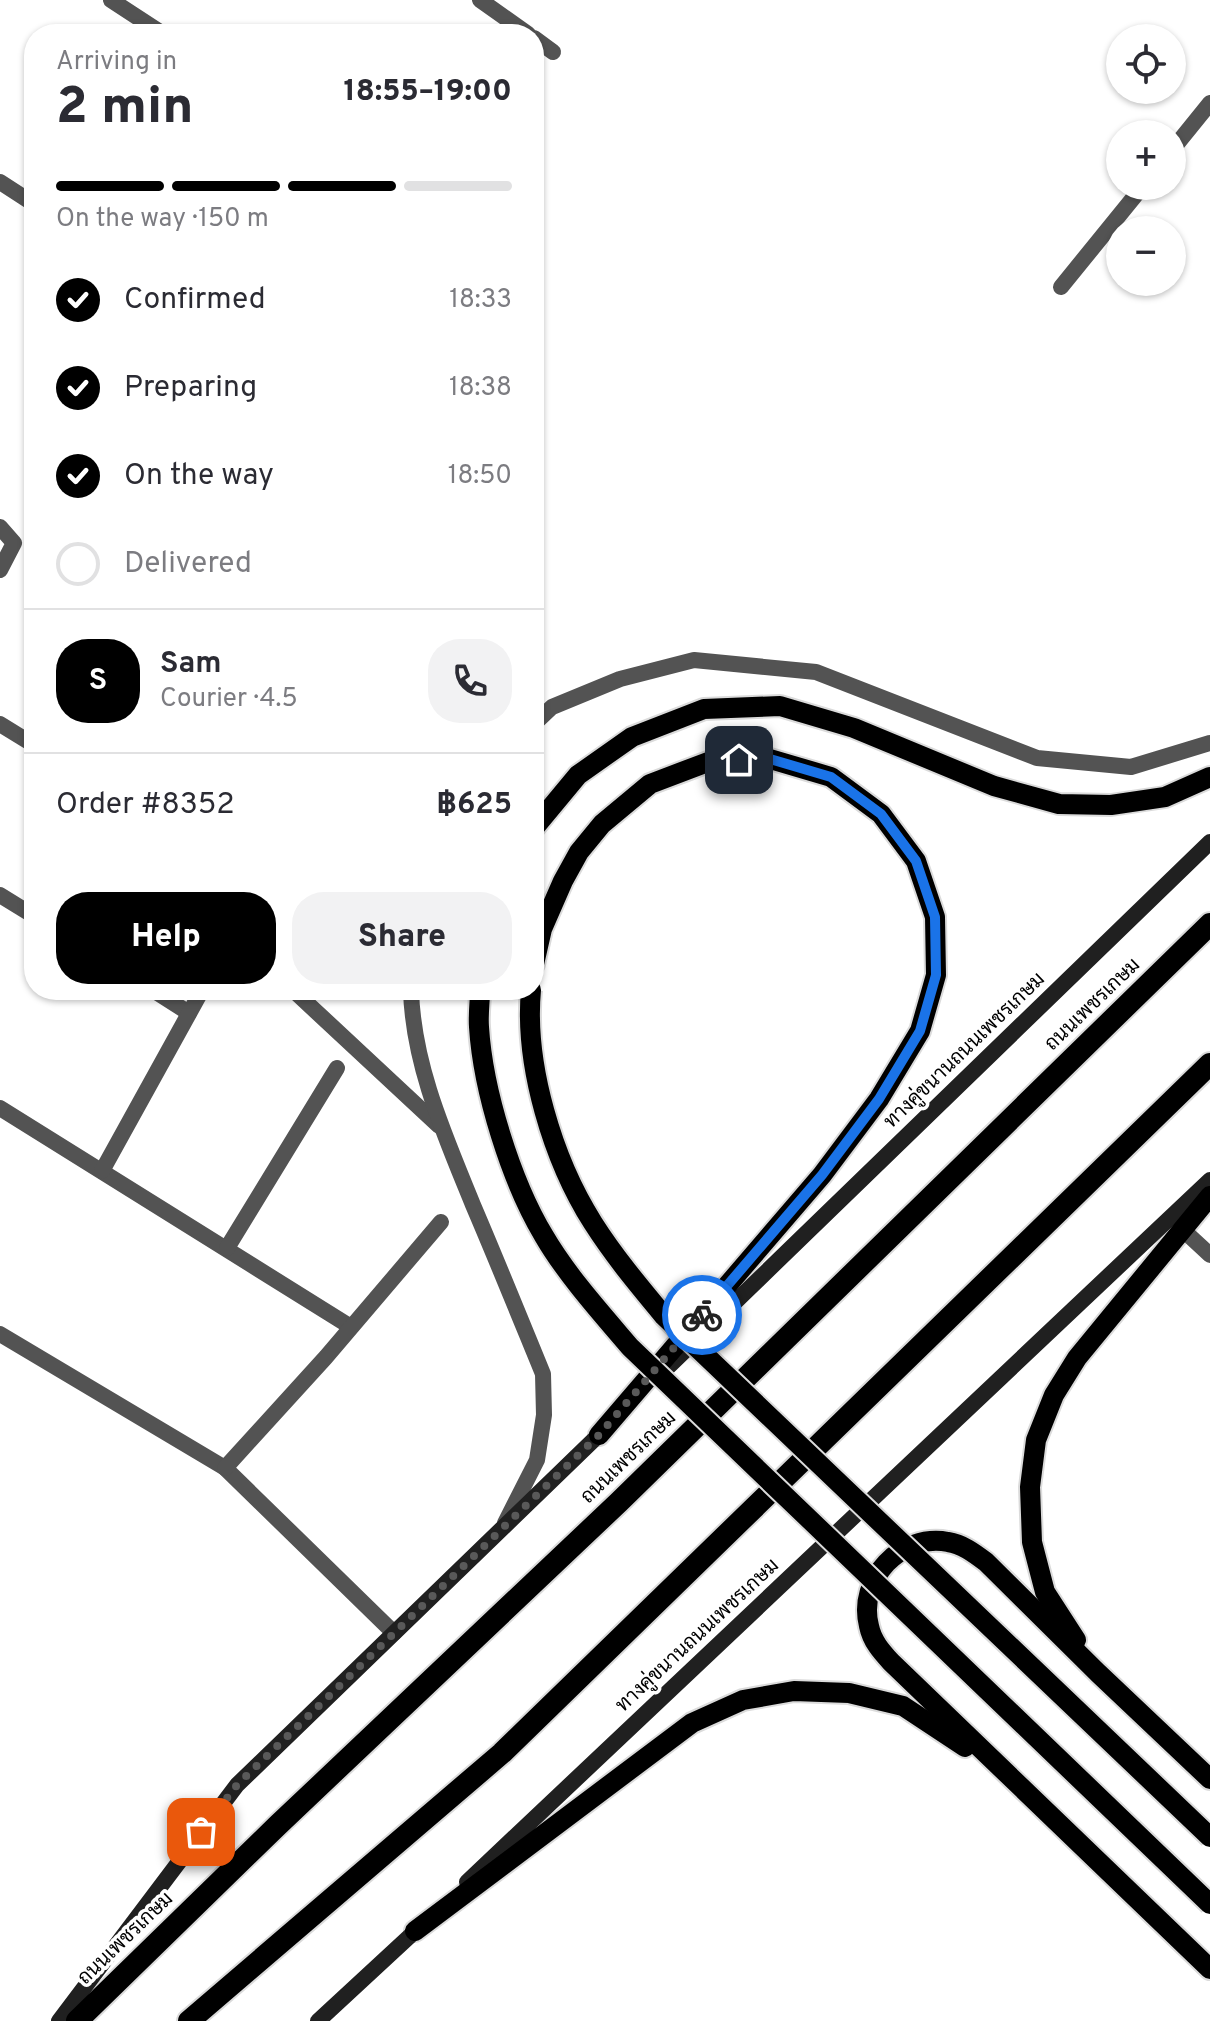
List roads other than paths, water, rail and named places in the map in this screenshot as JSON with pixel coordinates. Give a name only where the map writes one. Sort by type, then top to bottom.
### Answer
[{"type":"highway","name":"ถนนเพชรเกษม","points":[[77,2021],[278,1825],[619,1502],[1210,924]]},
{"type":"highway","points":[[189,2021],[502,1753],[1210,1064]]},
{"type":"main road","points":[[544,815],[578,775],[632,737],[704,709],[780,706],[854,728],[994,786],[1059,804],[1111,805],[1165,797],[1210,777]]},
{"type":"main road","points":[[544,924],[579,852],[602,824],[650,784],[708,762],[770,759],[831,777],[881,814],[916,861],[935,917],[936,975],[920,1031],[879,1099],[822,1175],[599,1435]]},
{"type":"main road","name":"ทางคู่ขนานถนนเพชรเกษม","points":[[59,2021],[237,1785],[1210,842]]},
{"type":"main road","points":[[480,1000],[479,1026],[488,1084],[500,1131],[519,1184],[544,1236],[585,1294],[630,1347],[1210,1904]]},
{"type":"main road","points":[[530,1000],[534,1066],[546,1117],[565,1168],[592,1222],[664,1316],[1210,1837]]},
{"type":"main road","name":"ทางคู่ขนานถนนเพชรเกษม","points":[[318,2021],[1210,1180]]},
{"type":"main road","points":[[1098,1673],[1045,1592],[1032,1542],[1030,1487],[1036,1440],[1054,1395],[1077,1358],[1210,1196]]},
{"type":"main road","points":[[1210,1779],[986,1562],[968,1549],[947,1541],[925,1542],[904,1549],[886,1561],[873,1580],[867,1602],[868,1624],[876,1645],[1210,1969]]},
{"type":"main road","points":[[415,1931],[692,1723],[743,1700],[794,1691],[849,1693],[903,1706],[1006,1773]]},
{"type":"street","points":[[111,0],[148,24]]},
{"type":"street","points":[[480,0],[514,24]]},
{"type":"street","points":[[544,45],[553,52]]},
{"type":"street","points":[[1186,133],[1210,103]]},
{"type":"street","points":[[0,182],[24,198]]},
{"type":"street","points":[[1061,287],[1132,200]]},
{"type":"street","points":[[0,527],[14,543],[0,570]]},
{"type":"street","points":[[544,715],[552,707],[620,679],[694,660],[816,672],[1037,758],[1131,767],[1210,743]]},
{"type":"street","points":[[0,724],[24,739]]},
{"type":"street","points":[[0,895],[24,910]]},
{"type":"street","points":[[169,1000],[189,1013]]},
{"type":"street","points":[[102,1171],[196,1000]]},
{"type":"street","points":[[304,1000],[444,1130]]},
{"type":"street","points":[[411,1000],[411,1016],[423,1072],[543,1374],[544,1415],[537,1460],[502,1528]]},
{"type":"street","points":[[227,1248],[337,1068]]},
{"type":"street","points":[[0,1108],[351,1327]]},
{"type":"street","points":[[225,1468],[441,1222]]},
{"type":"street","points":[[1182,1229],[1210,1255]]},
{"type":"street","points":[[0,1334],[225,1468],[394,1633]]}]
